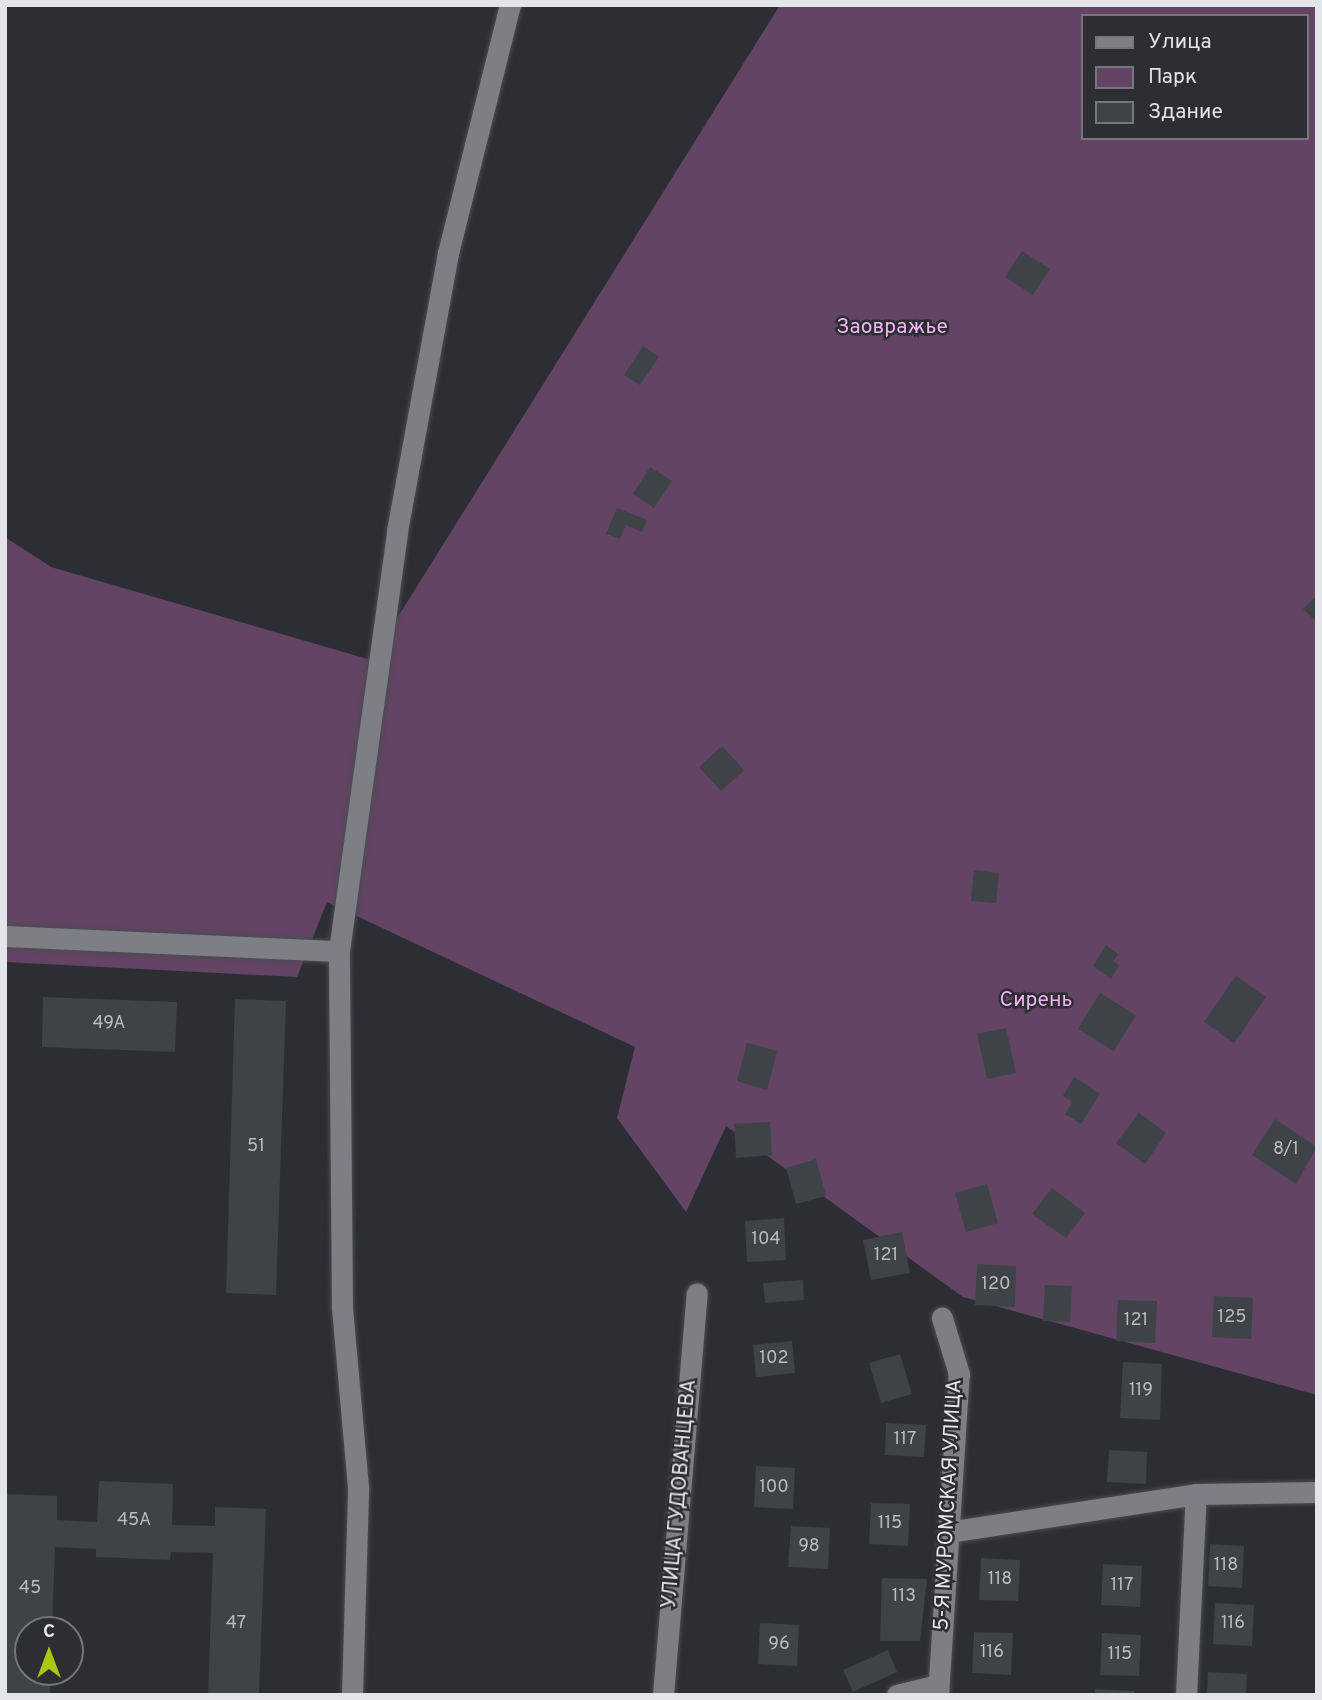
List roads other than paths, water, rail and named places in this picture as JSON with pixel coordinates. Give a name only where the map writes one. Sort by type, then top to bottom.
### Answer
[{"type":"street","points":[[352,1695],[358,1487],[342,1307],[338,951],[397,531],[448,253],[510,5]]},
{"type":"street","points":[[5,936],[338,951]]},
{"type":"street","name":"УЛИЦА ГУДОВАНЦЕВА","points":[[663,1695],[698,1293]]},
{"type":"street","name":"5-Я МУРОМСКАЯ УЛИЦА","points":[[938,1690],[959,1374],[942,1318]]},
{"type":"street","points":[[948,1532],[1196,1494],[1317,1492]]},
{"type":"street","points":[[1186,1695],[1196,1494]]},
{"type":"street","points":[[897,1695],[938,1690]]},
{"type":"park label","name":"Заовражье","points":[[892,328]]},
{"type":"park label","name":"Сирень","points":[[1036,1001]]}]
